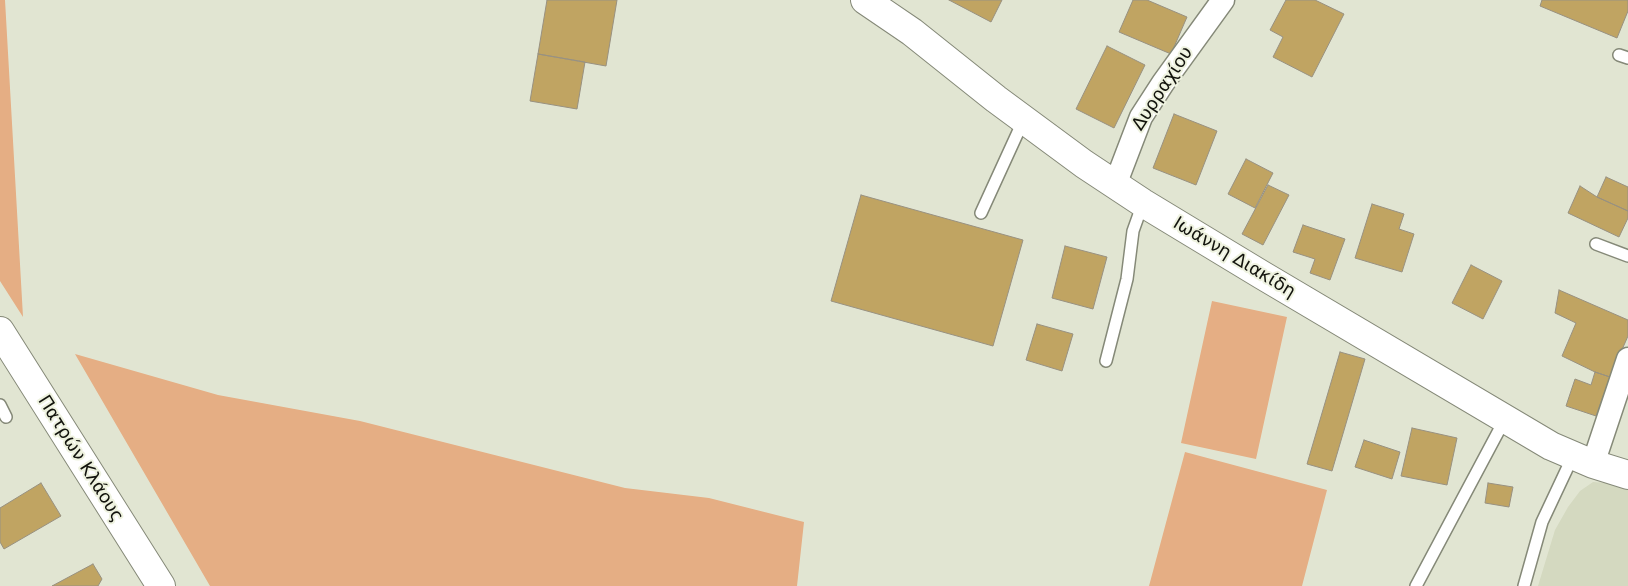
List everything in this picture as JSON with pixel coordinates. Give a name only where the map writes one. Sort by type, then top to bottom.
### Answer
[{"type":"street","name":"Ιωάννη Διακίδη","points":[[865,0],[912,32],[1084,164],[1143,203],[1262,276],[1551,446],[1583,460],[1628,475]]},
{"type":"street","name":"Δυρραχίου","points":[[1115,185],[1142,117],[1163,84],[1224,0]]},
{"type":"street","name":"Πατρών Κλάους","points":[[0,331],[161,586]]},
{"type":"street","points":[[1583,460],[1628,359]]},
{"type":"lane","points":[[982,213],[1024,119]]},
{"type":"lane","points":[[1106,361],[1127,279],[1133,231],[1143,203]]},
{"type":"lane","points":[[1596,244],[1628,256]]},
{"type":"lane","points":[[0,406],[6,417]]},
{"type":"lane","points":[[1416,586],[1505,419]]},
{"type":"lane","points":[[1524,586],[1542,522],[1583,460]]},
{"type":"shaded area","points":[[0,0],[5,0],[23,317],[0,281]]},
{"type":"shaded area","points":[[1212,301],[1287,317],[1256,459],[1181,443]]},
{"type":"shaded area","points":[[75,354],[218,395],[360,421],[625,488],[709,498],[804,522],[797,586],[210,586]]},
{"type":"shaded area","points":[[1185,452],[1327,490],[1302,586],[1149,586]]},
{"type":"shaded area","points":[[1593,482],[1607,483],[1628,490],[1628,586],[1538,586],[1555,530],[1580,491]]},
{"type":"building","points":[[547,0],[617,0],[606,66],[538,54]]},
{"type":"building","points":[[949,0],[1002,0],[991,22]]},
{"type":"building","points":[[1133,0],[1147,0],[1187,17],[1171,54],[1119,32]]},
{"type":"building","points":[[1286,0],[1315,0],[1344,14],[1312,77],[1273,57],[1283,37],[1270,30]]},
{"type":"building","points":[[1542,0],[1628,0],[1628,11],[1617,38],[1540,6]]},
{"type":"building","points":[[1107,46],[1145,65],[1114,128],[1076,109]]},
{"type":"building","points":[[538,54],[585,62],[577,109],[530,101]]},
{"type":"building","points":[[1174,114],[1217,131],[1196,185],[1153,168]]},
{"type":"building","points":[[1246,159],[1273,173],[1255,208],[1228,194]]},
{"type":"building","points":[[1606,177],[1628,187],[1628,211],[1597,197]]},
{"type":"building","points":[[1268,185],[1289,195],[1263,245],[1242,234]]},
{"type":"building","points":[[1580,186],[1597,197],[1628,211],[1628,218],[1619,237],[1568,213]]},
{"type":"building","points":[[861,195],[1023,240],[993,346],[831,301]]},
{"type":"building","points":[[1372,204],[1404,214],[1399,229],[1414,234],[1402,272],[1355,258]]},
{"type":"building","points":[[1303,225],[1345,239],[1330,280],[1310,273],[1315,259],[1293,252]]},
{"type":"building","points":[[1065,246],[1107,257],[1093,309],[1052,298]]},
{"type":"building","points":[[1471,265],[1502,281],[1483,319],[1452,303]]},
{"type":"building","points":[[1559,290],[1628,320],[1628,336],[1610,377],[1562,356],[1576,323],[1555,313]]},
{"type":"building","points":[[1037,324],[1073,334],[1062,371],[1026,360]]},
{"type":"building","points":[[1340,352],[1365,359],[1332,471],[1307,464]]},
{"type":"building","points":[[1595,372],[1610,377],[1596,416],[1566,406],[1575,379],[1591,385]]},
{"type":"building","points":[[1412,428],[1457,438],[1447,485],[1401,476]]},
{"type":"building","points":[[1364,440],[1400,452],[1392,479],[1355,467]]},
{"type":"building","points":[[41,483],[61,516],[4,549],[0,542],[0,508]]},
{"type":"building","points":[[1488,483],[1513,487],[1509,507],[1485,503]]},
{"type":"building","points":[[93,564],[102,579],[98,586],[52,586]]}]
